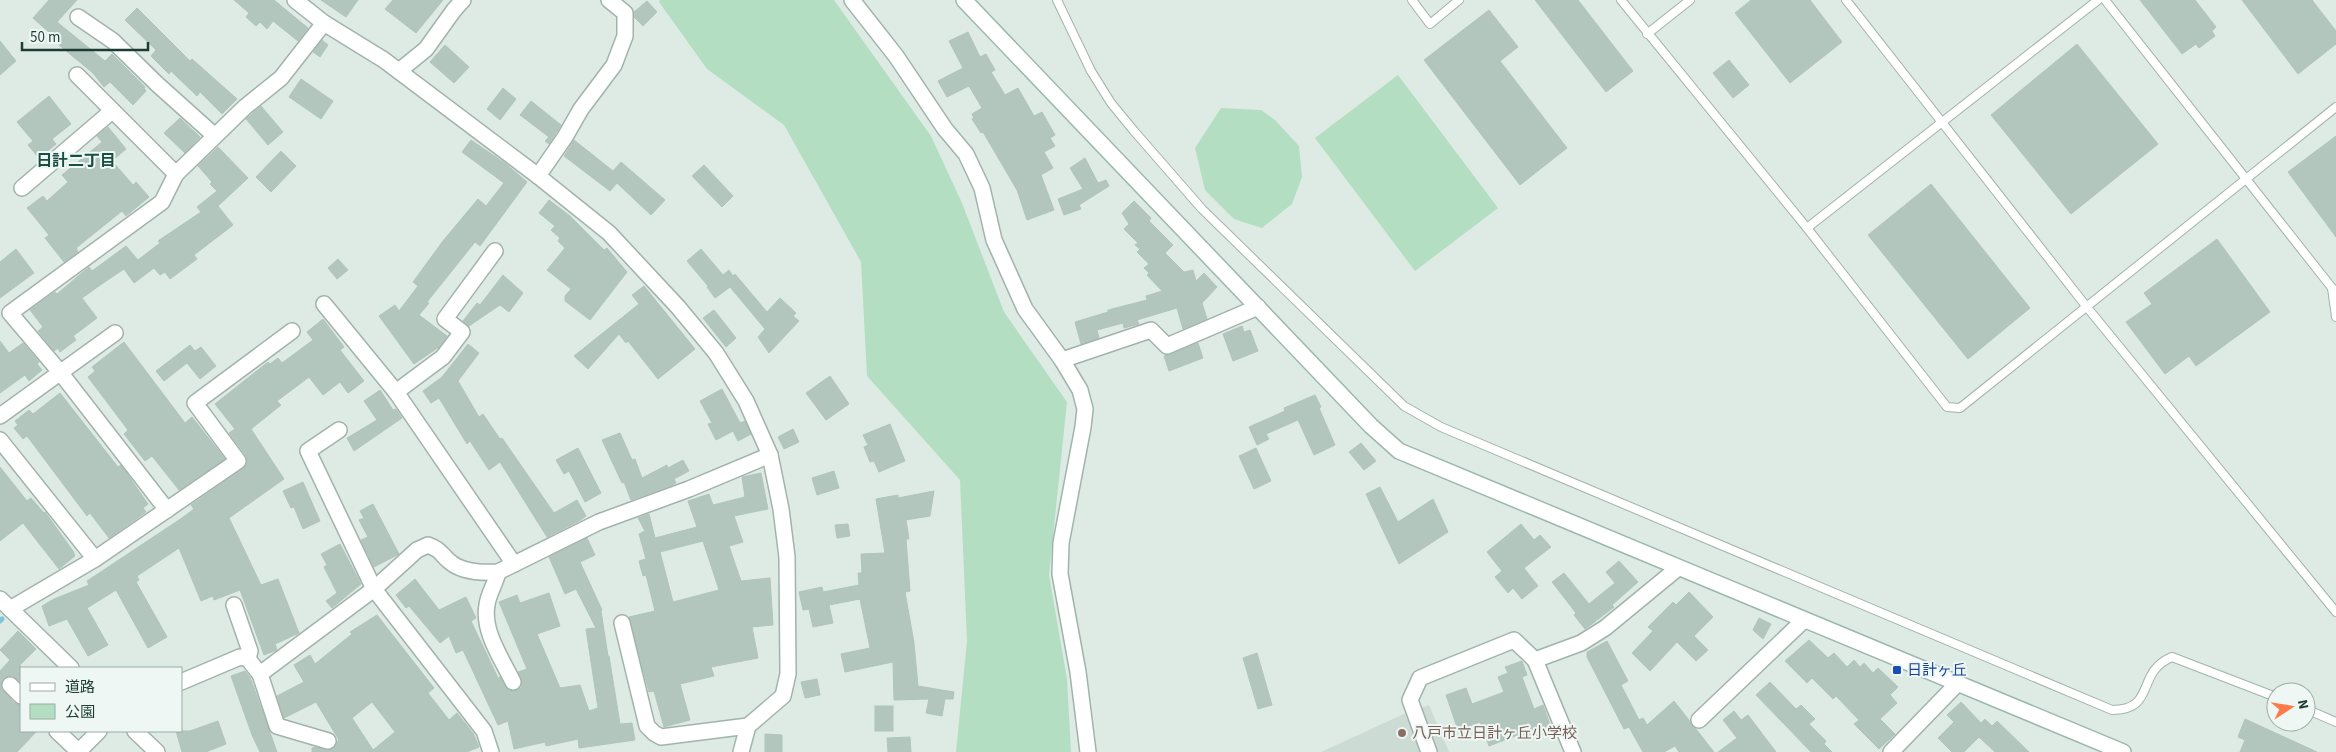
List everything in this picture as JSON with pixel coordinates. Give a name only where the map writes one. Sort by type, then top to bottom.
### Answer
[{"type":"street","points":[[295,0],[324,24],[399,71],[538,176],[609,233],[678,307],[716,354],[746,401],[770,455],[778,489],[787,557],[788,674],[783,696],[748,726],[661,737],[648,726],[622,623]]},
{"type":"street","points":[[399,71],[426,49],[463,0]]},
{"type":"street","points":[[538,176],[566,138],[580,109],[614,65],[626,27],[625,13],[609,0]]},
{"type":"street","points":[[852,0],[896,56],[945,129],[966,154],[982,188],[994,240],[1025,309],[1062,360],[1080,390],[1085,409],[1061,543],[1060,574],[1078,672],[1088,752]]},
{"type":"street","points":[[964,0],[1371,426],[1400,451],[2123,752]]},
{"type":"street","points":[[78,17],[113,41],[215,136]]},
{"type":"street","points":[[167,510],[60,372],[10,313],[162,202],[176,174],[245,107],[281,78],[324,24]]},
{"type":"street","points":[[77,75],[176,174]]},
{"type":"street","points":[[22,188],[112,111]]},
{"type":"street","points":[[396,392],[443,357],[462,332],[445,319],[495,251]]},
{"type":"street","points":[[324,304],[396,392],[514,564]]},
{"type":"street","points":[[1062,360],[1151,330],[1167,346],[1258,307]]},
{"type":"street","points":[[70,667],[5,604],[95,559],[238,461],[194,403],[292,331]]},
{"type":"street","points":[[0,416],[115,333]]},
{"type":"street","points":[[339,430],[308,451],[374,589],[484,731],[491,752]]},
{"type":"street","points":[[0,440],[95,559]]},
{"type":"street","points":[[260,674],[374,589],[416,550],[428,545],[440,549],[450,562],[461,568],[486,573],[498,572],[599,522],[689,489],[770,455]]},
{"type":"street","points":[[1535,660],[1581,642],[1605,628],[1678,568]]},
{"type":"street","points":[[498,572],[495,586],[487,602],[485,616],[489,630],[512,682]]},
{"type":"street","points":[[234,605],[250,651],[248,660]]},
{"type":"street","points":[[1699,720],[1804,620]]},
{"type":"street","points":[[1429,752],[1410,700],[1420,678],[1514,640],[1535,660],[1573,752]]},
{"type":"street","points":[[182,682],[227,661],[240,657],[248,660],[260,674],[277,726],[328,741]]},
{"type":"street","points":[[1891,752],[1958,683]]},
{"type":"street","points":[[10,685],[20,695]]},
{"type":"street","points":[[741,752],[748,726]]},
{"type":"street","points":[[58,732],[79,752],[98,732]]},
{"type":"street","points":[[136,732],[157,752]]},
{"type":"lane","points":[[1058,0],[1091,71],[1111,103],[1202,209],[1404,406],[1441,427],[2112,710],[2126,710],[2139,702],[2152,672],[2160,662],[2172,656],[2266,693]]},
{"type":"lane","points":[[1412,0],[1430,24],[1459,0]]},
{"type":"lane","points":[[1620,0],[1807,228],[1947,407],[1960,408],[2086,306],[2246,181],[2336,107]]},
{"type":"lane","points":[[1647,34],[1690,0]]},
{"type":"lane","points":[[1846,0],[2086,306],[2336,612]]},
{"type":"lane","points":[[1807,228],[2098,0]]},
{"type":"lane","points":[[2105,0],[2246,181],[2334,290],[2336,317]]},
{"type":"lane","points":[[2316,714],[2336,722]]},
{"type":"shaded area","name":"八戸市立日計ヶ丘小学校","points":[[1429,705],[1449,752],[1321,752],[1406,713]]},
{"type":"green space","points":[[660,0],[834,0],[931,136],[962,203],[1004,312],[1067,402],[1049,575],[1067,679],[1071,752],[956,752],[967,641],[960,480],[867,376],[861,262],[784,125],[707,69],[659,2]]},
{"type":"green space","points":[[1398,75],[1498,208],[1415,271],[1315,138]]},
{"type":"green space","points":[[1221,108],[1261,110],[1275,120],[1299,146],[1302,177],[1292,204],[1262,228],[1234,219],[1205,190],[1195,148]]},
{"type":"building","points":[[49,0],[77,0],[57,22],[105,61],[112,54],[145,87],[146,91],[133,105],[110,82],[104,87],[93,73],[59,45],[61,43],[33,18]]},
{"type":"building","points":[[234,0],[274,0],[308,28],[298,41],[273,21],[267,29],[260,22],[256,26],[246,17],[249,13]]},
{"type":"building","points":[[321,0],[358,0],[346,17]]},
{"type":"building","points":[[393,0],[443,0],[416,33],[385,9]]},
{"type":"building","points":[[1535,0],[1578,0],[1633,71],[1606,92]]},
{"type":"building","points":[[1751,0],[1810,0],[1842,42],[1790,83],[1735,13]]},
{"type":"building","points":[[2140,0],[2195,0],[2216,27],[2212,31],[2215,36],[2199,48],[2196,44],[2182,54]]},
{"type":"building","points":[[2242,0],[2312,0],[2336,31],[2336,44],[2298,74]]},
{"type":"building","points":[[647,1],[657,12],[643,26],[634,17],[634,12]]},
{"type":"building","points":[[137,8],[190,61],[192,59],[237,99],[222,114],[200,92],[197,96],[171,71],[169,74],[151,56],[156,50],[125,20]]},
{"type":"building","points":[[1489,10],[1518,47],[1500,61],[1567,148],[1520,185],[1424,60]]},
{"type":"building","points":[[968,32],[980,57],[986,54],[995,70],[991,72],[1005,95],[1018,88],[1034,116],[1042,112],[1055,135],[1050,138],[1055,146],[1044,152],[1053,168],[1041,175],[1054,210],[1027,220],[1017,190],[983,132],[981,133],[972,119],[974,118],[972,114],[982,108],[969,86],[947,97],[938,81],[963,68],[949,41]]},
{"type":"building","points":[[322,40],[328,45],[320,57],[313,52]]},
{"type":"building","points":[[0,41],[16,61],[0,75]]},
{"type":"building","points":[[2077,44],[2158,144],[2071,214],[1991,115]]},
{"type":"building","points":[[445,45],[469,67],[454,83],[430,62]]},
{"type":"building","points":[[1729,60],[1749,85],[1733,98],[1713,73]]},
{"type":"building","points":[[301,79],[333,101],[321,119],[289,97]]},
{"type":"building","points":[[503,88],[516,99],[500,120],[487,109]]},
{"type":"building","points":[[49,96],[71,124],[52,139],[56,144],[39,158],[28,145],[33,141],[17,122]]},
{"type":"building","points":[[531,101],[561,125],[549,144],[545,141],[549,137],[520,115]]},
{"type":"building","points":[[261,106],[283,132],[268,145],[246,119]]},
{"type":"building","points":[[180,118],[200,137],[185,153],[164,133]]},
{"type":"building","points":[[108,127],[126,149],[112,161],[133,185],[136,182],[149,197],[126,216],[122,211],[76,248],[78,252],[64,262],[45,238],[49,235],[27,208],[43,196],[47,201],[68,182],[62,175],[102,142],[97,136]]},
{"type":"building","points":[[2336,136],[2336,237],[2288,172]]},
{"type":"building","points":[[471,140],[506,164],[527,182],[480,246],[475,242],[427,302],[429,303],[419,315],[447,336],[439,347],[414,364],[379,316],[395,305],[399,311],[418,286],[413,282],[443,241],[478,199],[486,206],[504,183],[462,152]]},
{"type":"building","points":[[574,140],[613,171],[621,162],[665,200],[651,215],[617,183],[610,191],[564,156]]},
{"type":"building","points":[[218,147],[248,178],[218,206],[233,225],[194,255],[197,259],[170,279],[165,272],[160,275],[154,268],[134,283],[124,269],[106,281],[82,298],[97,318],[73,336],[76,340],[60,352],[58,348],[54,351],[38,331],[43,327],[30,310],[55,292],[57,294],[89,267],[92,271],[126,246],[138,260],[160,243],[158,241],[201,212],[197,207],[217,191],[198,166]]},
{"type":"building","points":[[281,151],[296,166],[271,192],[256,177]]},
{"type":"building","points":[[1085,158],[1098,183],[1106,180],[1109,186],[1079,205],[1081,209],[1064,215],[1058,199],[1083,189],[1070,168]]},
{"type":"building","points":[[704,165],[733,196],[722,207],[692,176]]},
{"type":"building","points":[[1931,184],[2030,308],[1968,359],[1868,235]]},
{"type":"building","points":[[549,200],[570,216],[604,250],[607,248],[627,272],[590,320],[565,301],[565,296],[571,289],[547,270],[565,248],[558,241],[560,238],[551,230],[555,226],[539,213]]},
{"type":"building","points":[[1134,201],[1151,218],[1149,221],[1173,245],[1165,253],[1184,272],[1193,270],[1196,281],[1204,273],[1217,287],[1202,303],[1207,319],[1183,329],[1177,308],[1137,320],[1139,324],[1124,328],[1123,323],[1097,330],[1099,338],[1081,344],[1075,322],[1108,312],[1108,310],[1147,300],[1146,296],[1162,291],[1147,275],[1149,273],[1144,268],[1149,264],[1137,252],[1140,249],[1135,245],[1138,243],[1124,229],[1129,224],[1122,213]]},
{"type":"building","points":[[2217,239],[2270,312],[2196,366],[2189,356],[2165,374],[2126,322],[2152,304],[2144,293]]},
{"type":"building","points":[[16,249],[34,273],[0,298],[0,262]]},
{"type":"building","points":[[701,249],[723,275],[729,270],[733,276],[735,274],[767,312],[780,298],[796,313],[793,316],[799,321],[769,353],[758,337],[765,329],[730,287],[715,298],[708,286],[687,261]]},
{"type":"building","points":[[338,259],[348,270],[337,279],[328,268]]},
{"type":"building","points":[[503,275],[523,293],[509,312],[500,305],[469,326],[463,321],[477,303],[480,305]]},
{"type":"building","points":[[644,286],[695,349],[658,379],[628,341],[626,343],[619,334],[588,369],[574,356],[639,304],[632,295]]},
{"type":"building","points":[[714,310],[736,338],[726,347],[703,318]]},
{"type":"building","points":[[323,319],[344,347],[340,350],[364,381],[348,393],[340,382],[323,395],[309,377],[277,401],[281,405],[251,429],[284,479],[229,518],[261,585],[278,579],[299,633],[275,644],[277,650],[264,655],[240,590],[214,600],[213,596],[201,601],[179,548],[137,576],[139,580],[136,582],[167,637],[148,648],[116,590],[87,608],[108,645],[88,656],[67,619],[49,626],[42,606],[89,585],[87,581],[182,518],[194,509],[191,505],[244,468],[247,461],[246,456],[229,433],[235,429],[215,404],[268,362],[270,364],[278,358],[282,363],[313,340],[307,332]]},
{"type":"building","points":[[1242,326],[1244,332],[1250,330],[1258,351],[1233,361],[1223,334]]},
{"type":"building","points":[[0,341],[9,353],[23,343],[39,362],[37,364],[42,370],[29,381],[25,375],[0,393]]},
{"type":"building","points":[[124,342],[185,423],[192,417],[225,459],[179,490],[152,456],[145,461],[124,434],[128,430],[88,377],[95,371],[92,367]]},
{"type":"building","points":[[1198,343],[1203,358],[1169,371],[1164,356]]},
{"type":"building","points":[[468,344],[479,353],[458,381],[479,417],[483,414],[500,439],[502,438],[554,513],[577,500],[586,516],[579,521],[547,537],[500,462],[489,470],[470,441],[467,444],[439,398],[431,403],[423,391],[442,377]]},
{"type":"building","points":[[190,345],[195,351],[201,347],[216,366],[200,379],[187,363],[164,381],[156,371]]},
{"type":"building","points":[[830,376],[849,404],[826,420],[806,393]]},
{"type":"building","points":[[722,389],[740,423],[745,421],[751,434],[738,441],[733,431],[716,440],[708,424],[712,423],[700,401]]},
{"type":"building","points":[[380,390],[393,410],[396,409],[402,418],[354,451],[347,438],[377,420],[364,401]]},
{"type":"building","points":[[60,393],[118,467],[121,465],[148,504],[143,508],[146,512],[109,538],[90,513],[87,516],[27,436],[23,439],[14,428],[18,425],[15,421],[29,410],[33,414]]},
{"type":"building","points":[[1315,395],[1335,445],[1314,455],[1298,420],[1266,434],[1269,439],[1257,445],[1249,427],[1285,411],[1284,408]]},
{"type":"building","points":[[890,424],[905,461],[879,472],[874,461],[870,462],[864,447],[868,445],[863,435]]},
{"type":"building","points":[[793,429],[799,442],[784,449],[778,437]]},
{"type":"building","points":[[620,433],[632,460],[635,459],[642,478],[667,465],[668,468],[683,460],[689,471],[674,479],[676,483],[670,486],[631,500],[624,482],[622,483],[602,440]]},
{"type":"building","points":[[1361,443],[1376,461],[1364,470],[1349,452]]},
{"type":"building","points":[[578,448],[601,493],[585,502],[569,471],[564,474],[556,460]]},
{"type":"building","points":[[1256,448],[1271,481],[1254,489],[1239,456]]},
{"type":"building","points":[[0,467],[27,501],[31,498],[45,512],[73,551],[75,556],[59,569],[23,523],[0,541]]},
{"type":"building","points":[[834,471],[839,488],[817,495],[812,478]]},
{"type":"building","points":[[761,473],[768,509],[734,516],[743,542],[729,546],[741,581],[770,578],[773,625],[752,627],[758,658],[711,667],[714,676],[680,684],[690,720],[664,727],[654,691],[649,692],[629,617],[655,611],[646,575],[643,576],[639,561],[646,559],[639,534],[645,531],[638,518],[649,514],[655,538],[697,527],[688,501],[709,494],[713,505],[745,497],[742,477]],"holes":[[[703,541],[719,590],[673,602],[660,552]]]},
{"type":"building","points":[[303,482],[320,521],[303,529],[294,507],[291,508],[283,491]]},
{"type":"building","points":[[1380,487],[1398,522],[1433,499],[1448,532],[1399,564],[1366,494]]},
{"type":"building","points":[[934,491],[930,516],[906,520],[909,539],[906,539],[910,591],[905,592],[914,643],[918,686],[954,692],[953,699],[945,699],[942,716],[926,713],[929,699],[894,700],[893,662],[845,672],[841,654],[870,648],[860,599],[829,605],[833,623],[813,627],[809,609],[803,610],[799,592],[822,587],[823,592],[859,585],[858,573],[862,573],[861,554],[885,553],[876,499],[898,495],[898,498]]},
{"type":"building","points":[[373,504],[399,554],[374,567],[361,540],[368,537],[359,520],[364,518],[360,511]]},
{"type":"building","points":[[848,524],[850,536],[837,538],[835,525]]},
{"type":"building","points":[[1521,524],[1534,540],[1540,535],[1551,547],[1524,568],[1538,586],[1522,599],[1513,588],[1508,593],[1495,577],[1502,571],[1487,552]]},
{"type":"building","points":[[587,538],[595,555],[580,562],[602,610],[620,724],[632,723],[635,740],[579,748],[578,739],[546,746],[545,742],[514,749],[508,721],[498,725],[463,650],[456,653],[449,636],[440,643],[409,606],[406,608],[396,595],[415,579],[439,610],[466,597],[476,618],[471,621],[498,678],[500,677],[508,690],[513,691],[521,688],[522,683],[518,672],[527,669],[499,602],[517,595],[520,603],[549,593],[560,626],[537,634],[560,688],[580,685],[589,711],[598,708],[586,629],[596,628],[576,589],[565,594],[549,557]]},
{"type":"building","points":[[340,544],[361,584],[332,608],[326,601],[337,593],[324,567],[327,565],[321,554]]},
{"type":"building","points":[[1619,561],[1638,582],[1612,605],[1614,607],[1597,620],[1595,617],[1596,621],[1585,629],[1574,615],[1576,613],[1552,582],[1564,573],[1589,604],[1615,583],[1606,572]]},
{"type":"building","points":[[1689,592],[1713,617],[1694,636],[1708,650],[1696,661],[1677,642],[1650,671],[1632,653],[1653,631],[1648,627],[1673,602],[1676,605]]},
{"type":"building","points":[[377,615],[434,688],[428,693],[449,720],[457,713],[473,733],[479,747],[467,752],[312,752],[312,748],[316,747],[331,750],[339,740],[316,702],[284,718],[277,696],[304,682],[294,665],[310,655],[315,664],[352,634],[350,632]],"holes":[[[372,702],[395,732],[373,750],[352,718]]]},
{"type":"building","points":[[1759,618],[1771,624],[1763,639],[1753,630]]},
{"type":"building","points":[[18,631],[36,649],[20,665],[20,682],[13,676],[8,676],[3,679],[1,687],[14,703],[20,705],[20,732],[36,732],[17,752],[0,752],[0,671],[10,660],[0,650]]},
{"type":"building","points":[[1809,640],[1828,658],[1834,653],[1847,667],[1854,660],[1860,667],[1864,663],[1873,673],[1878,668],[1898,687],[1890,695],[1897,703],[1880,719],[1895,734],[1879,749],[1854,724],[1859,720],[1836,696],[1833,699],[1812,678],[1807,683],[1785,661]]},
{"type":"building","points":[[1607,641],[1628,681],[1621,685],[1639,720],[1643,718],[1647,725],[1674,701],[1714,752],[1679,752],[1675,746],[1664,752],[1643,752],[1629,727],[1624,729],[1587,657],[1587,652]]},
{"type":"building","points":[[1257,653],[1272,705],[1258,709],[1243,658]]},
{"type":"building","points":[[1522,661],[1527,675],[1522,677],[1534,709],[1543,705],[1552,730],[1526,740],[1523,733],[1489,746],[1480,722],[1458,730],[1446,695],[1466,688],[1472,704],[1504,692],[1498,677],[1508,673],[1505,667]]},
{"type":"building","points":[[245,671],[250,677],[277,752],[260,752],[252,735],[231,676]]},
{"type":"building","points":[[817,679],[820,695],[805,698],[801,682]]},
{"type":"building","points":[[1770,682],[1796,709],[1801,705],[1815,719],[1809,724],[1826,741],[1824,744],[1832,752],[1811,752],[1756,695]]},
{"type":"building","points":[[1961,702],[1981,723],[1985,719],[1992,726],[1997,721],[2029,752],[1995,752],[1979,737],[1964,752],[1952,752],[1938,738],[1954,722],[1947,715]]},
{"type":"building","points":[[875,706],[893,706],[893,731],[875,731]]},
{"type":"building","points":[[1734,711],[1741,720],[1748,715],[1776,752],[1718,752],[1737,738],[1723,720]]},
{"type":"building","points":[[2245,719],[2266,729],[2266,732],[2273,732],[2317,752],[2240,752],[2245,740],[2238,737]]},
{"type":"building","points":[[218,721],[226,744],[206,752],[182,752],[176,732],[190,731]]},
{"type":"building","points":[[765,734],[782,735],[782,752],[765,752]]},
{"type":"building","points":[[910,737],[911,752],[888,752],[887,738]]},
{"type":"place","name":"日計ヶ丘","points":[[1897,670]]},
{"type":"place","name":"八戸市立日計ヶ丘小学校","points":[[1402,733]]},
{"type":"district","name":"日計二丁目","points":[[76,161]]}]
